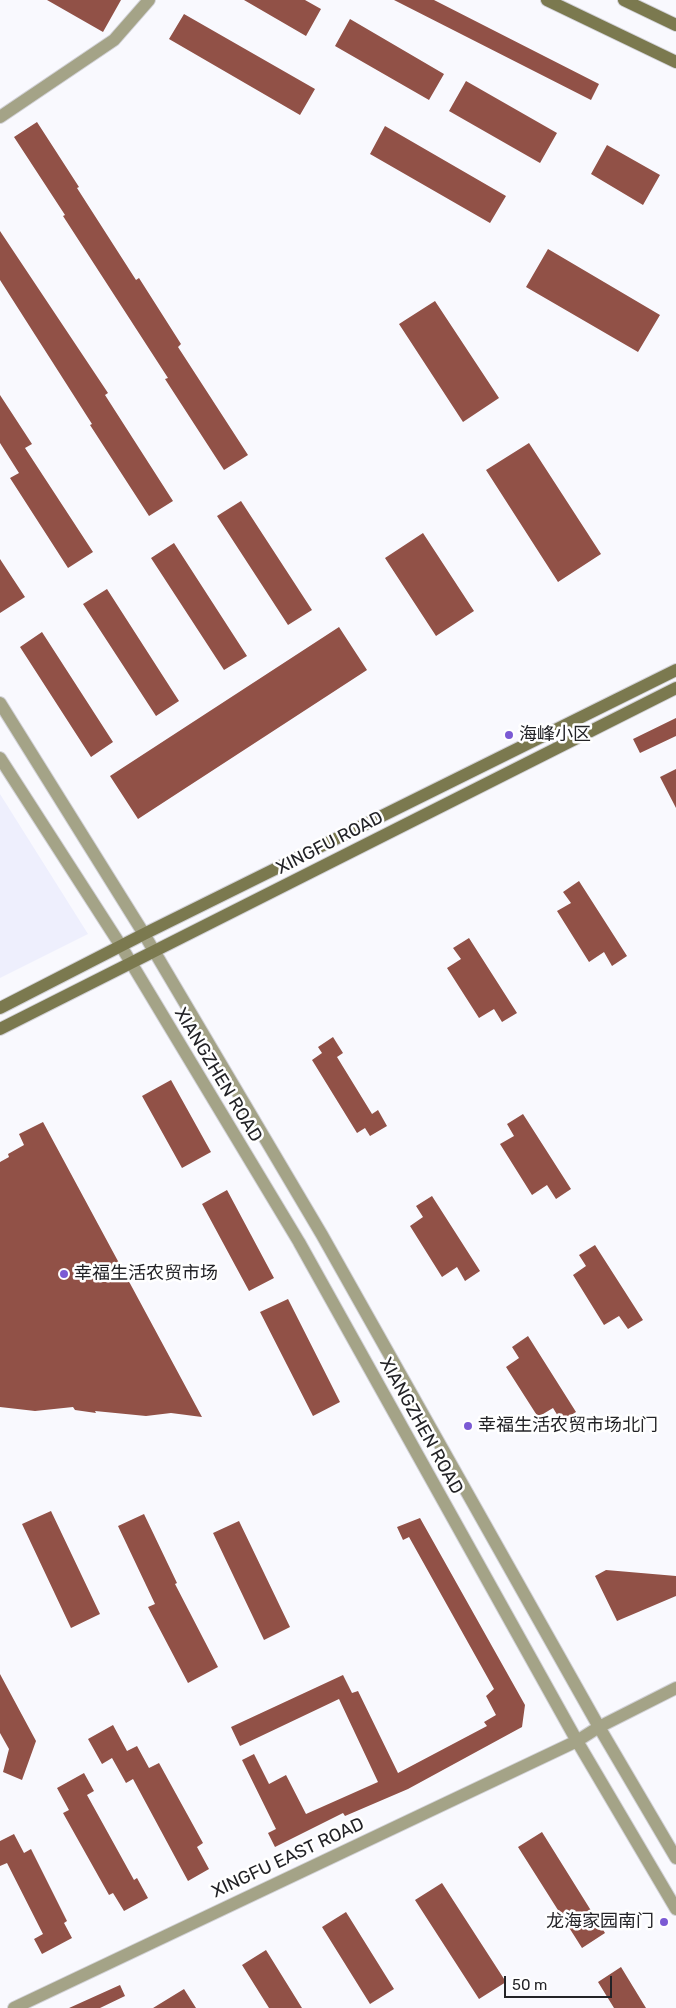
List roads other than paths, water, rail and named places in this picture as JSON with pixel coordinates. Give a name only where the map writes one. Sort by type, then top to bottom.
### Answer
[{"type":"main road","points":[[547,0],[676,62]]},
{"type":"main road","points":[[624,0],[676,25]]},
{"type":"main road","name":"XINGFU ROAD","points":[[0,1008],[144,934],[676,670]]},
{"type":"main road","name":"XINGFU ROAD","points":[[0,1029],[676,688]]},
{"type":"street","points":[[0,117],[114,40],[149,0]]},
{"type":"street","points":[[0,703],[144,934]]},
{"type":"street","points":[[0,758],[120,946]]},
{"type":"street","name":"XIANGZHEN ROAD","points":[[144,934],[322,1235],[599,1727],[676,1858]]},
{"type":"street","name":"XIANGZHEN ROAD","points":[[120,946],[299,1242],[577,1741],[676,1909]]},
{"type":"street","points":[[599,1727],[676,1688]]},
{"type":"street","name":"XINGFU EAST ROAD","points":[[14,2008],[577,1741],[599,1727]]},
{"type":"place","name":"海峰小区","points":[[509,735]]},
{"type":"place","name":"幸福生活农贸市场","points":[[64,1274]]},
{"type":"place","name":"幸福生活农贸市场北门","points":[[468,1426]]},
{"type":"place","name":"龙海家园南门","points":[[664,1922]]}]
